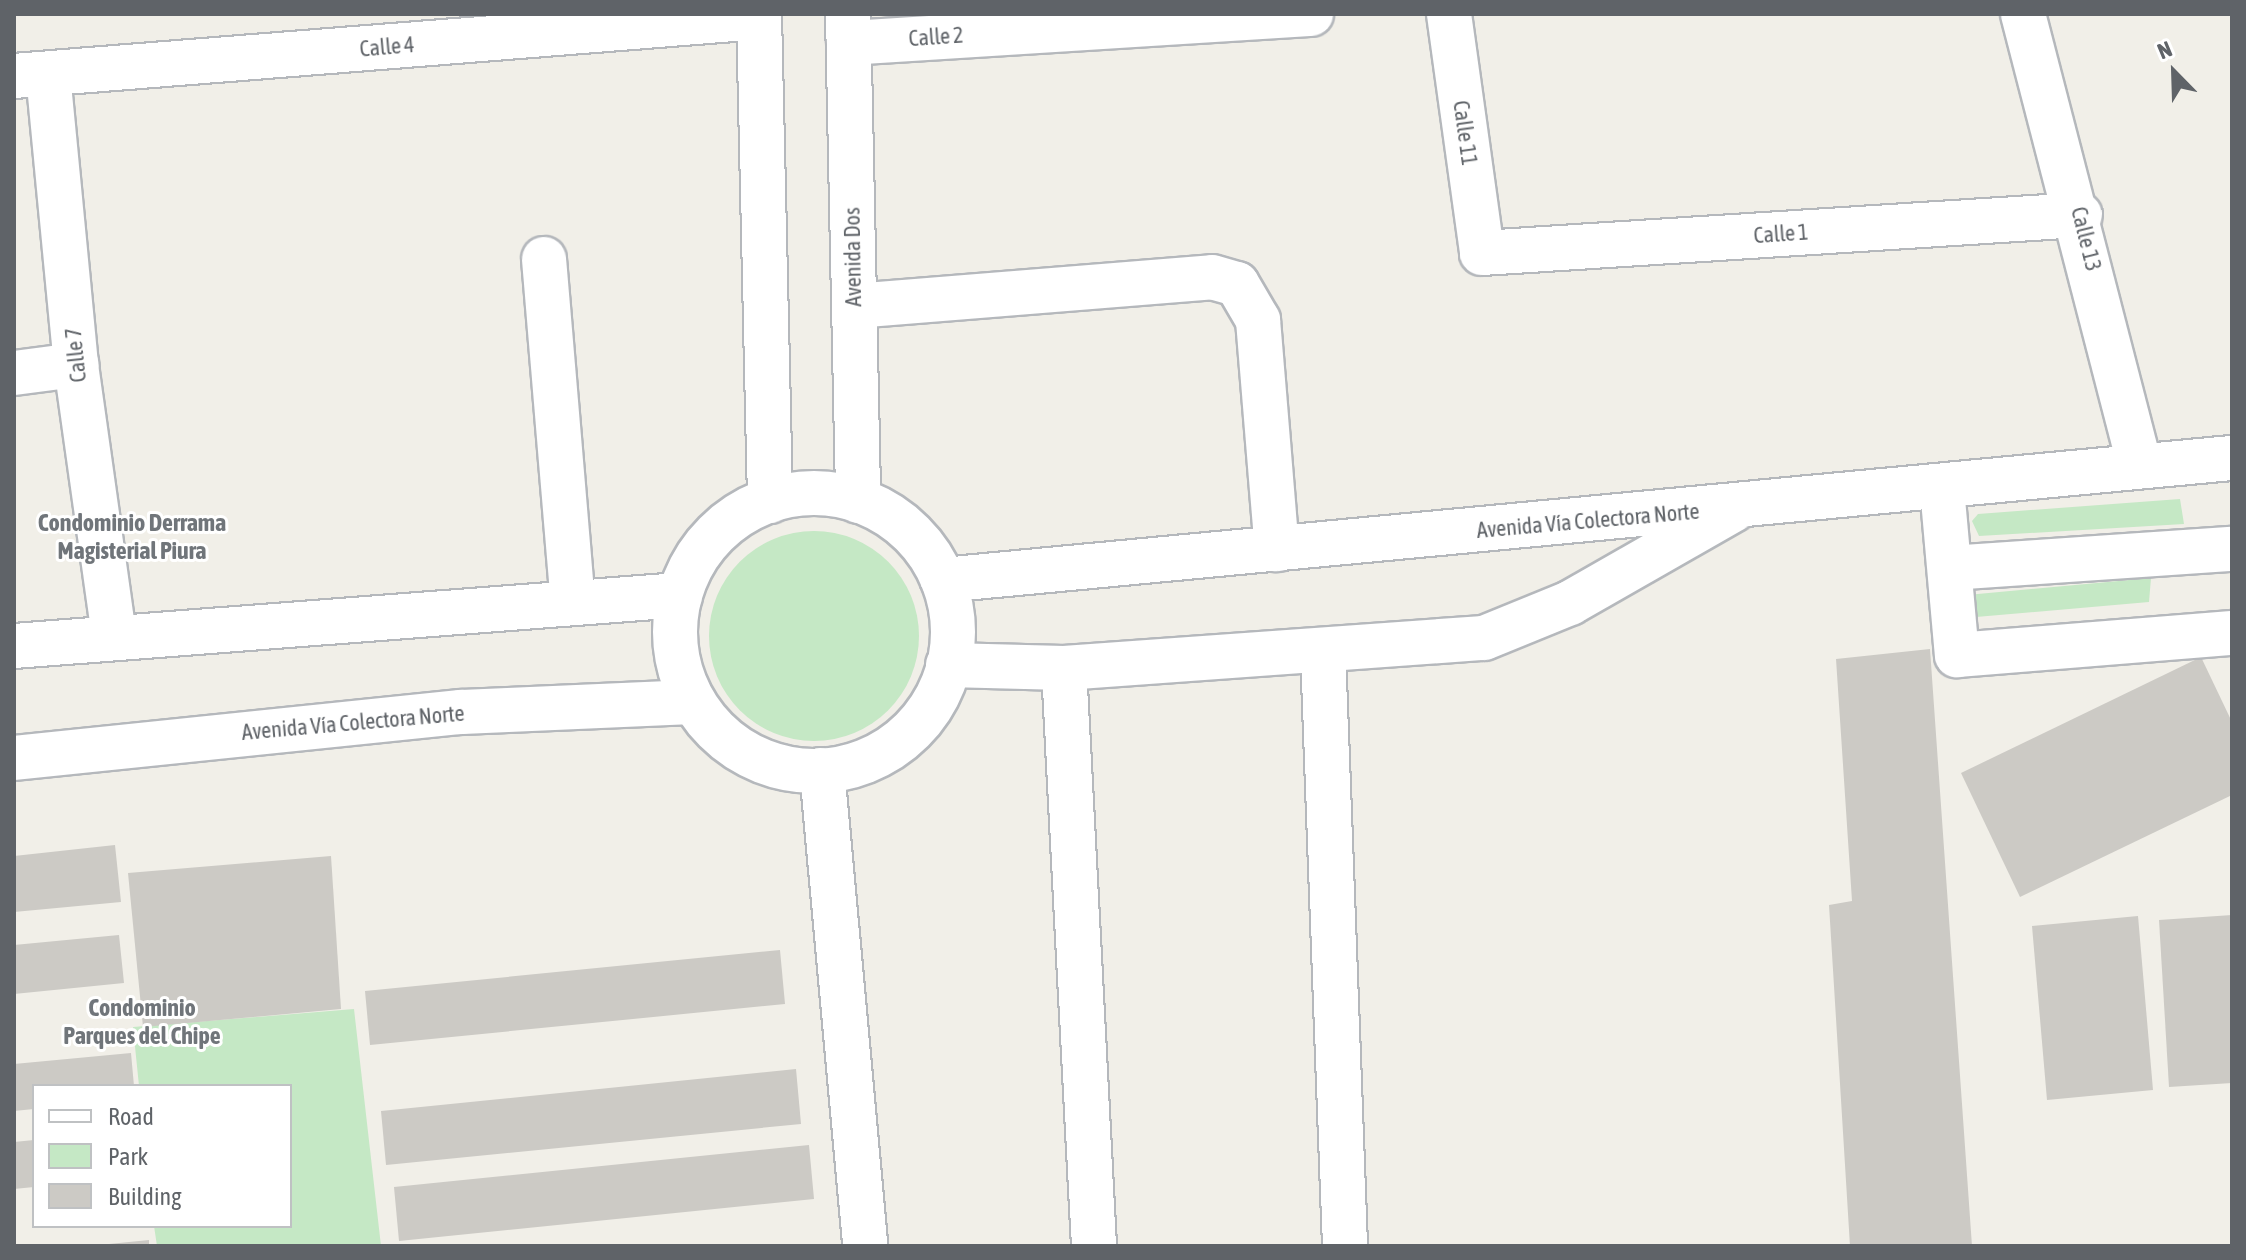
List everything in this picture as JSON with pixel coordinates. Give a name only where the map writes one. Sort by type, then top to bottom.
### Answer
[{"type":"street","name":"Calle 2","points":[[848,29],[1311,14]]},
{"type":"street","name":"Calle 11","points":[[1449,14],[1482,253]]},
{"type":"street","name":"Calle 13","points":[[2023,14],[2080,215],[2140,466]]},
{"type":"street","name":"Calle 4","points":[[31,75],[477,27],[759,16]]},
{"type":"street","points":[[759,16],[770,501]]},
{"type":"street","name":"Avenida Dos","points":[[848,29],[858,501]]},
{"type":"street","name":"Calle 7","points":[[31,75],[114,634]]},
{"type":"street","name":"Calle 1","points":[[1482,253],[2080,215]]},
{"type":"street","points":[[544,259],[573,602]]},
{"type":"street","points":[[854,306],[1212,277],[1237,284],[1258,320],[1277,549]]},
{"type":"street","points":[[14,373],[76,365]]},
{"type":"street","name":"Avenida Vía Colectora Norte","points":[[943,580],[1735,508],[2232,458]]},
{"type":"street","points":[[1942,488],[1957,655],[2232,633]]},
{"type":"street","points":[[814,494],[858,501],[918,539],[943,580],[952,622],[948,665],[912,730],[870,758],[822,770],[747,754],[693,702],[675,649],[680,595],[704,547],[770,501],[814,494]]},
{"type":"street","points":[[948,665],[1064,668],[1484,638],[1570,603],[1735,508]]},
{"type":"street","points":[[1950,568],[2232,549]]},
{"type":"street","points":[[14,646],[114,634],[680,595]]},
{"type":"street","points":[[1323,651],[1345,1246]]},
{"type":"street","points":[[1064,668],[1094,1246]]},
{"type":"street","name":"Avenida Vía Colectora Norte","points":[[14,758],[461,712],[693,702]]},
{"type":"street","points":[[822,770],[865,1246]]},
{"type":"green space","points":[[2180,499],[2184,524],[1979,536],[1972,521],[1978,514]]},
{"type":"green space","points":[[814,531],[854,539],[888,562],[911,596],[919,636],[911,676],[888,710],[854,733],[814,741],[774,733],[740,710],[717,676],[709,636],[717,596],[740,562],[774,539]]},
{"type":"green space","points":[[2151,578],[2149,602],[1976,617],[1967,595]]},
{"type":"green space","points":[[354,1009],[381,1246],[157,1246],[154,1228],[292,1228],[292,1084],[139,1084],[133,1027]]},
{"type":"building","points":[[1930,649],[1972,1246],[1850,1246],[1829,905],[1852,901],[1836,659]]},
{"type":"building","points":[[2201,657],[2232,722],[2232,795],[2020,897],[1961,773]]},
{"type":"building","points":[[115,845],[121,902],[14,912],[14,856]]},
{"type":"building","points":[[331,856],[341,1009],[143,1027],[128,873]]},
{"type":"building","points":[[2232,915],[2232,1083],[2169,1087],[2159,920]]},
{"type":"building","points":[[2138,916],[2153,1090],[2047,1100],[2032,926]]},
{"type":"building","points":[[119,935],[124,983],[14,994],[14,945]]},
{"type":"building","points":[[780,950],[785,1004],[370,1045],[365,991]]},
{"type":"building","points":[[131,1053],[134,1084],[32,1084],[32,1109],[14,1111],[14,1064]]},
{"type":"building","points":[[796,1069],[801,1124],[386,1165],[381,1111]]},
{"type":"building","points":[[32,1140],[32,1187],[14,1189],[14,1142]]},
{"type":"building","points":[[809,1145],[814,1199],[399,1241],[394,1187]]},
{"type":"building","points":[[149,1240],[149,1246],[109,1246],[109,1244]]},
{"type":"district","name":"Condominio Derrama Magisterial Piura","points":[[132,537]]},
{"type":"district","name":"Condominio Parques del Chipe","points":[[142,1022]]}]
